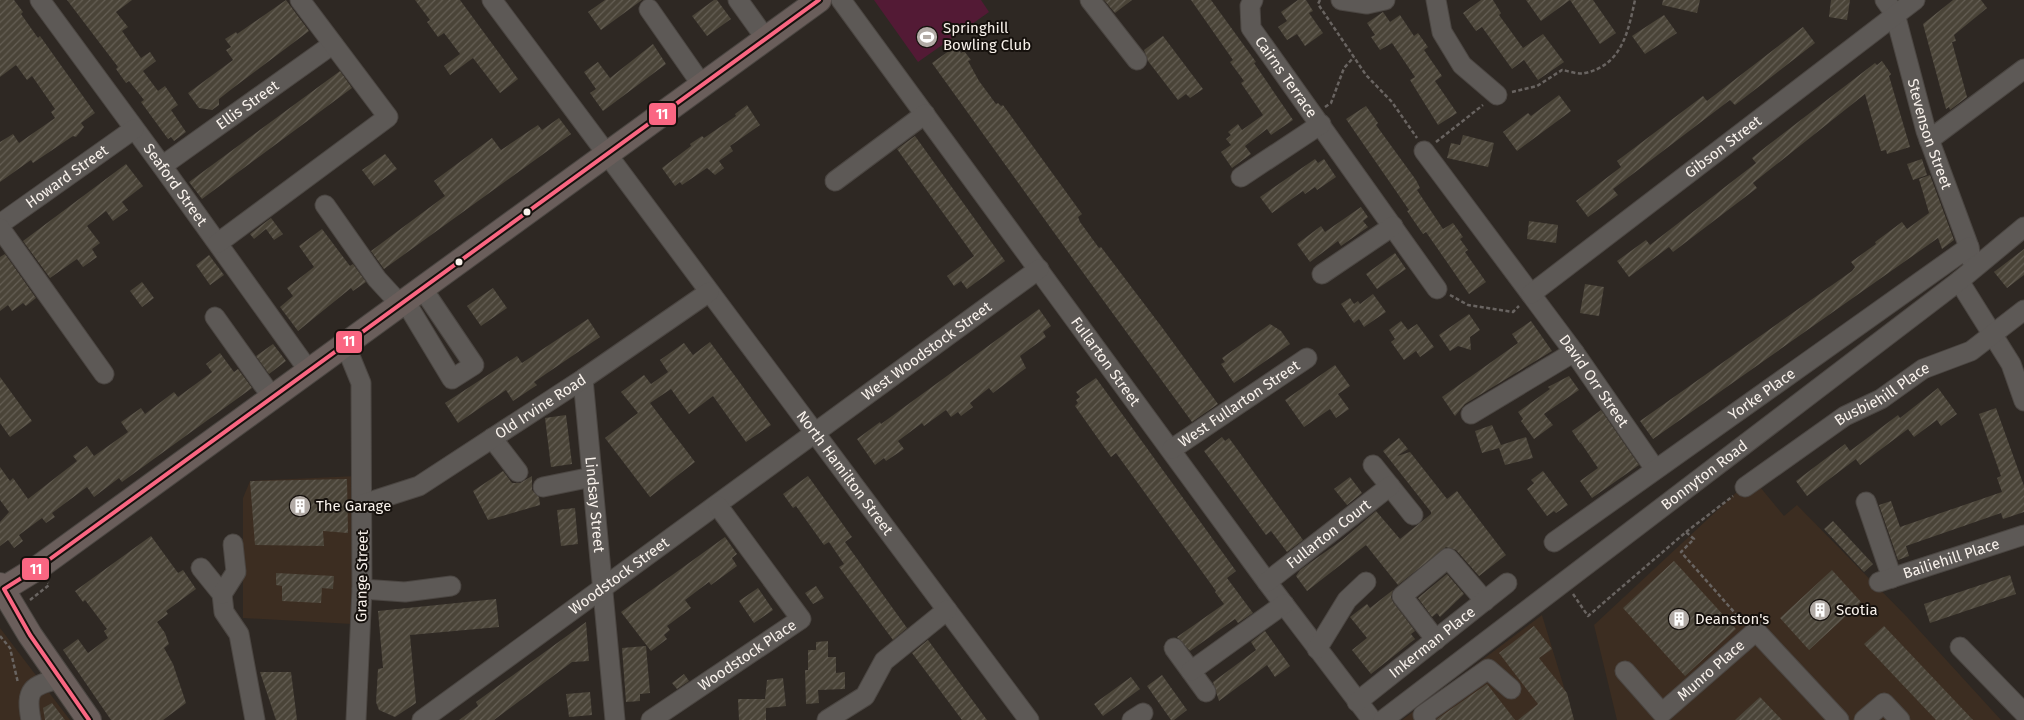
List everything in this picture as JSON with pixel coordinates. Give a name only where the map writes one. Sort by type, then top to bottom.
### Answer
[{"type":"main road","points":[[88,720],[30,635],[1,588],[39,567],[819,0]]},
{"type":"main road","points":[[0,619],[30,635]]},
{"type":"street","name":"Seaford Street","points":[[40,0],[309,371]]},
{"type":"street","points":[[218,243],[388,117],[300,0]]},
{"type":"street","name":"North Hamilton Street","points":[[492,0],[1029,720]]},
{"type":"street","points":[[738,0],[766,39]]},
{"type":"street","name":"Fullarton Street","points":[[841,0],[1172,449],[1267,582],[1372,720]]},
{"type":"street","points":[[1090,0],[1137,60]]},
{"type":"street","name":"Cairns Terrace","points":[[1253,0],[1250,6],[1251,28],[1438,289]]},
{"type":"street","points":[[1341,0],[1367,4],[1385,0]]},
{"type":"street","points":[[1436,0],[1442,32],[1462,65],[1497,95]]},
{"type":"street","name":"Gibson Street","points":[[1531,294],[1890,7],[1915,0]]},
{"type":"street","name":"Stevenson Street","points":[[1890,7],[1929,140],[1969,247],[1966,275]]},
{"type":"street","points":[[649,10],[702,84]]},
{"type":"street","name":"Ellis Street","points":[[162,166],[333,44]]},
{"type":"street","points":[[1929,140],[2024,69]]},
{"type":"street","points":[[835,180],[925,114]]},
{"type":"street","name":"Cairns Terrace","points":[[1241,177],[1318,120]]},
{"type":"street","name":"Howard Street","points":[[0,224],[134,129]]},
{"type":"street","name":"David Orr Street","points":[[1424,151],[1574,352],[1655,469]]},
{"type":"street","points":[[325,205],[377,279],[409,298]]},
{"type":"street","points":[[1322,274],[1393,226]]},
{"type":"street","name":"Bonnyton Road","points":[[1383,720],[1966,275],[2024,227]]},
{"type":"street","points":[[0,228],[104,374]]},
{"type":"street","name":"Yorke Place","points":[[1554,542],[1969,247]]},
{"type":"street","name":"West Woodstock Street","points":[[816,434],[1039,269]]},
{"type":"street","points":[[1966,275],[1992,334],[2011,364],[2024,401]]},
{"type":"street","name":"Old Irvine Road","points":[[363,504],[419,486],[583,379],[709,292]]},
{"type":"street","name":"Busbiehill Place","points":[[1745,487],[1845,416],[1881,399],[1929,366],[1971,351],[2024,310]]},
{"type":"street","points":[[215,317],[272,397]]},
{"type":"street","name":"Grange Street","points":[[346,344],[361,383],[362,589],[356,720]]},
{"type":"street","points":[[1471,414],[1574,352]]},
{"type":"street","name":"West Fullarton Street","points":[[1172,449],[1307,358]]},
{"type":"street","name":"Lindsay Street","points":[[583,379],[615,720]]},
{"type":"street","name":"Woodstock Street","points":[[422,720],[816,434]]},
{"type":"street","points":[[492,438],[518,472]]},
{"type":"street","points":[[1374,465],[1413,515]]},
{"type":"street","points":[[543,488],[592,477]]},
{"type":"street","name":"Fullarton Court","points":[[1267,582],[1390,486]]},
{"type":"street","name":"Bailiehill Place","points":[[1866,502],[1885,580],[2024,535]]},
{"type":"street","name":"Woodstock Place","points":[[651,720],[801,619],[718,506]]},
{"type":"street","points":[[222,594],[236,572],[233,544]]},
{"type":"street","points":[[1436,640],[1402,596],[1448,558],[1485,601]]},
{"type":"street","points":[[201,568],[222,594],[224,612],[239,634],[255,720]]},
{"type":"street","points":[[1317,649],[1347,600],[1366,582]]},
{"type":"street","name":"Inkerman Place","points":[[1357,702],[1507,583]]},
{"type":"street","points":[[362,589],[405,592],[451,586]]},
{"type":"street","points":[[1191,671],[1284,604]]},
{"type":"street","points":[[827,720],[865,696],[884,661],[947,610]]},
{"type":"street","name":"Munro Place","points":[[1625,671],[1662,713],[1756,630],[1838,720]]},
{"type":"street","points":[[1960,647],[2024,713]]},
{"type":"street","points":[[1174,648],[1206,692]]},
{"type":"street","points":[[1426,720],[1423,715],[1488,669],[1511,689]]},
{"type":"street","points":[[30,711],[32,690],[38,684],[60,679]]},
{"type":"street","points":[[1864,720],[1884,703],[1900,720]]},
{"type":"path","points":[[1320,0],[1318,4],[1366,75],[1392,102],[1424,151],[1497,95],[1537,86],[1562,70],[1584,74],[1613,60],[1625,40],[1635,0]]},
{"type":"path","points":[[1318,120],[1331,102],[1344,68],[1354,57]]},
{"type":"path","points":[[1438,289],[1468,305],[1514,312],[1531,294]]},
{"type":"path","points":[[1581,608],[1588,616],[1686,532],[1745,487]]},
{"type":"path","points":[[1686,532],[1694,539],[1681,552],[1751,630],[1756,630]]},
{"type":"path","points":[[0,636],[10,648],[20,691],[30,711]]},
{"type":"shaded area","name":"Springhill Bowling Club","points":[[874,0],[981,0],[989,12],[918,62]]},
{"type":"shaded area","points":[[357,476],[352,624],[243,618],[243,498],[250,481]]},
{"type":"shaded area","points":[[1760,487],[1784,516],[1797,505],[1907,617],[2001,720],[1617,720],[1594,625],[1739,490]]},
{"type":"shaded area","points":[[1542,615],[1574,720],[1402,720]]},
{"type":"shaded area","points":[[0,628],[70,720],[0,720]]},
{"type":"building","points":[[0,0],[14,0],[23,12],[21,14],[38,38],[40,36],[95,113],[81,123],[84,127],[76,137],[73,136],[33,163],[31,160],[0,182],[0,142],[13,134],[19,143],[55,118],[51,112],[55,109],[32,76],[27,80],[16,65],[0,77]]},
{"type":"building","points":[[67,0],[132,0],[116,12],[128,27],[122,31],[141,58],[150,52],[156,61],[143,71],[158,91],[165,86],[178,105],[171,110],[186,132],[174,141],[171,137],[168,139],[141,102],[144,100],[129,81],[126,83],[116,69],[118,67]]},
{"type":"building","points":[[286,0],[309,31],[219,99],[219,105],[212,110],[199,108],[188,93],[233,60],[226,50],[231,47],[225,39],[236,32],[237,34]]},
{"type":"building","points":[[415,0],[460,0],[518,79],[500,93],[473,58],[450,75],[444,66],[460,54],[444,33],[438,37],[427,22],[430,20]]},
{"type":"building","points":[[605,0],[642,0],[601,30],[588,12]]},
{"type":"building","points":[[714,0],[717,0],[731,19],[707,36],[692,16]]},
{"type":"building","points":[[1104,0],[1132,0],[1115,13]]},
{"type":"building","points":[[1191,0],[1211,0],[1256,62],[1254,63],[1293,120],[1271,135],[1267,129],[1245,146],[1251,154],[1232,168],[1221,152],[1231,145],[1226,139],[1231,135],[1228,132],[1238,124],[1242,130],[1263,115],[1241,83],[1244,81],[1230,62],[1233,60]]},
{"type":"building","points":[[1298,0],[1306,0],[1313,11],[1309,13],[1323,33],[1305,46],[1297,34],[1287,40],[1278,27],[1287,21],[1281,12]]},
{"type":"building","points":[[1481,0],[1493,0],[1501,13],[1499,15],[1523,48],[1543,34],[1564,62],[1538,80],[1524,60],[1512,69],[1482,27],[1476,31],[1463,13]]},
{"type":"building","points":[[1526,0],[1570,0],[1541,21]]},
{"type":"building","points":[[1570,0],[1593,0],[1616,33],[1600,44]]},
{"type":"building","points":[[1663,0],[1700,0],[1697,13],[1662,5]]},
{"type":"building","points":[[1831,0],[1850,0],[1847,20],[1829,17]]},
{"type":"building","points":[[1953,0],[1981,0],[1987,8],[1954,35],[1956,41],[1952,42],[1967,97],[1950,110],[1949,107],[1946,109],[1923,24]]},
{"type":"building","points":[[1383,12],[1390,22],[1400,15],[1414,36],[1418,33],[1428,47],[1424,50],[1442,76],[1435,81],[1457,113],[1438,125],[1410,80],[1415,77],[1392,43],[1380,50],[1371,37],[1375,35],[1367,23]]},
{"type":"building","points":[[1664,15],[1677,33],[1645,54],[1632,36]]},
{"type":"building","points":[[1803,27],[1815,43],[1735,105],[1730,100],[1613,189],[1618,195],[1588,217],[1576,201],[1621,167],[1617,161],[1703,96],[1707,101]]},
{"type":"building","points":[[1163,36],[1203,89],[1190,98],[1186,94],[1178,100],[1148,61],[1144,50]]},
{"type":"building","points":[[653,44],[666,64],[603,111],[590,93],[596,89],[584,72],[598,62],[610,78]]},
{"type":"building","points":[[956,46],[961,53],[964,51],[971,60],[968,61],[979,81],[996,104],[1003,105],[1082,214],[1078,217],[1080,222],[1099,248],[1101,247],[1218,404],[1192,422],[932,63]]},
{"type":"building","points":[[1882,61],[1891,74],[1889,76],[1910,147],[1887,154],[1886,150],[1881,151],[1865,94],[1753,183],[1757,188],[1673,252],[1669,247],[1629,277],[1617,261],[1646,240],[1650,245],[1756,163],[1752,158],[1767,146],[1875,63],[1877,65]]},
{"type":"building","points":[[340,71],[352,88],[202,199],[189,182]]},
{"type":"building","points":[[1559,95],[1571,111],[1517,151],[1503,132],[1528,113],[1531,116]]},
{"type":"building","points":[[747,105],[760,125],[730,146],[733,151],[719,161],[724,168],[715,175],[707,168],[682,185],[680,182],[675,186],[662,168],[691,146],[690,144],[702,136],[704,138],[736,116],[735,114]]},
{"type":"building","points":[[1366,106],[1378,123],[1376,125],[1416,180],[1420,188],[1417,190],[1443,229],[1453,223],[1463,237],[1460,239],[1468,250],[1465,252],[1486,282],[1469,294],[1426,232],[1423,234],[1407,211],[1409,210],[1346,119]]},
{"type":"building","points":[[559,118],[571,134],[384,269],[371,251],[445,196],[434,181],[492,138],[501,150],[538,125],[542,130]]},
{"type":"building","points":[[1463,135],[1494,143],[1488,167],[1447,158],[1451,143],[1460,145]]},
{"type":"building","points":[[915,136],[1005,261],[967,289],[961,281],[954,286],[947,276],[974,256],[897,149]]},
{"type":"building","points":[[385,154],[397,169],[374,186],[362,170]]},
{"type":"building","points":[[1315,159],[1318,163],[1324,159],[1336,177],[1317,190],[1315,187],[1305,194],[1303,191],[1272,213],[1260,197]]},
{"type":"building","points":[[1922,159],[1927,175],[1913,180],[1907,164]]},
{"type":"building","points":[[126,164],[143,186],[122,202],[128,210],[113,221],[106,211],[87,226],[100,243],[92,249],[97,257],[83,267],[77,259],[50,278],[23,241]]},
{"type":"building","points":[[1930,175],[1954,240],[1942,249],[1938,238],[1653,439],[1640,421],[1852,271],[1855,267],[1851,262],[1902,222],[1907,229],[1929,213],[1919,179]]},
{"type":"building","points":[[1361,207],[1368,217],[1363,221],[1368,227],[1341,246],[1338,241],[1310,262],[1297,244],[1321,226],[1325,232]]},
{"type":"building","points":[[271,218],[283,234],[274,240],[266,229],[254,239],[250,234]]},
{"type":"building","points":[[1529,221],[1558,225],[1556,243],[1527,239]]},
{"type":"building","points":[[322,229],[350,266],[353,264],[366,282],[353,291],[351,288],[298,331],[280,307],[293,296],[287,288],[314,267],[299,246]]},
{"type":"building","points":[[2024,249],[2024,275],[2007,288],[1994,272]]},
{"type":"building","points":[[1395,253],[1406,269],[1377,289],[1366,274]]},
{"type":"building","points":[[5,254],[36,298],[26,306],[23,303],[12,311],[8,305],[0,311],[0,257]]},
{"type":"building","points":[[209,255],[224,275],[210,285],[196,265]]},
{"type":"building","points":[[142,282],[154,298],[142,307],[130,291]]},
{"type":"building","points":[[1585,284],[1604,287],[1599,316],[1580,313]]},
{"type":"building","points":[[493,288],[507,308],[481,326],[467,306]]},
{"type":"building","points":[[1373,294],[1386,312],[1364,327],[1359,319],[1354,323],[1341,304],[1350,298],[1354,304],[1358,301],[1360,304]]},
{"type":"building","points":[[1039,309],[1051,326],[1043,332],[1046,337],[1020,356],[1026,368],[993,393],[989,388],[970,403],[973,407],[961,416],[958,412],[951,417],[946,410],[924,426],[922,423],[898,441],[904,449],[886,461],[884,458],[875,465],[857,439],[880,422],[881,424]]},
{"type":"building","points":[[1469,314],[1480,330],[1470,337],[1471,350],[1458,346],[1450,351],[1439,335]]},
{"type":"building","points":[[588,319],[600,337],[534,382],[537,385],[513,401],[506,390],[458,423],[445,403],[517,356],[522,363]]},
{"type":"building","points":[[1401,321],[1408,330],[1417,324],[1434,347],[1420,357],[1416,351],[1404,360],[1391,342],[1395,339],[1389,330]]},
{"type":"building","points":[[1531,321],[1552,351],[1465,404],[1455,416],[1442,397],[1518,343],[1512,334]]},
{"type":"building","points":[[1270,324],[1281,331],[1290,344],[1234,383],[1221,364],[1225,362],[1222,358]]},
{"type":"building","points":[[710,342],[771,425],[746,442],[713,396],[689,414],[671,389],[650,403],[695,462],[650,497],[605,438],[638,413],[621,392],[644,375],[651,384],[668,372],[660,360],[684,343],[693,355]]},
{"type":"building","points":[[273,344],[286,361],[269,374],[256,356]]},
{"type":"building","points":[[220,353],[234,372],[238,369],[252,388],[122,482],[119,478],[94,497],[87,487],[52,513],[55,517],[46,523],[42,518],[19,535],[23,541],[14,548],[8,540],[0,546],[0,522],[9,512],[0,500],[0,467],[10,481],[13,478],[28,499],[77,461],[73,456],[87,446],[94,456],[128,432],[121,422],[141,408],[145,414],[174,392],[178,397],[212,372],[206,364]]},
{"type":"building","points":[[1335,365],[1350,386],[1338,394],[1349,409],[1336,418],[1330,409],[1304,427],[1285,400]]},
{"type":"building","points":[[1569,376],[1579,390],[1544,414],[1553,425],[1534,439],[1521,421],[1523,419],[1518,412],[1550,389],[1548,387]]},
{"type":"building","points":[[0,377],[32,421],[10,437],[0,423]]},
{"type":"building","points":[[1096,378],[1236,571],[1227,578],[1253,613],[1238,623],[1235,619],[1190,651],[1177,637],[1224,604],[1116,453],[1111,457],[1075,406],[1078,403],[1076,400],[1080,397],[1076,392]]},
{"type":"building","points":[[1938,388],[1957,414],[1941,426],[1937,420],[1914,437],[1908,429],[1860,465],[1856,459],[1807,496],[1796,481],[1845,444],[1850,451],[1898,415],[1900,418]]},
{"type":"building","points":[[1996,408],[2024,486],[2024,512],[2003,519],[2001,513],[1906,546],[1909,556],[1898,560],[1879,505],[1891,501],[1900,527],[2002,492],[1997,478],[2001,476],[1979,414]]},
{"type":"building","points":[[1601,410],[1639,465],[1592,498],[1580,481],[1598,468],[1581,443],[1584,441],[1580,443],[1572,431]]},
{"type":"building","points":[[566,415],[572,464],[551,467],[545,418]]},
{"type":"building","points":[[1492,425],[1501,445],[1526,437],[1533,458],[1505,465],[1499,448],[1482,453],[1475,431]]},
{"type":"building","points":[[1222,437],[1225,441],[1229,438],[1303,540],[1287,552],[1271,531],[1266,535],[1204,451]]},
{"type":"building","points":[[1399,438],[1408,449],[1397,456],[1410,452],[1447,499],[1457,491],[1506,555],[1479,576],[1456,550],[1446,547],[1398,585],[1366,545],[1307,591],[1296,576],[1300,570],[1342,540],[1376,511],[1400,539],[1431,514],[1383,451]]},
{"type":"building","points":[[503,471],[512,483],[520,483],[532,476],[532,490],[539,497],[540,505],[488,520],[473,491]]},
{"type":"building","points":[[1543,471],[1568,505],[1556,513],[1554,511],[1547,516],[1527,489],[1534,483],[1531,480]]},
{"type":"building","points":[[808,476],[852,537],[845,542],[907,628],[893,640],[839,567],[844,564],[829,542],[824,545],[796,506],[793,508],[783,494]]},
{"type":"building","points":[[1350,477],[1362,493],[1347,505],[1334,489]]},
{"type":"building","name":"The Garage","points":[[347,479],[348,533],[323,531],[324,546],[255,545],[250,481]]},
{"type":"building","points":[[575,508],[578,544],[561,546],[557,510]]},
{"type":"building","points":[[1833,521],[1873,564],[1864,572],[1824,529]]},
{"type":"building","points":[[151,536],[178,573],[183,570],[196,589],[166,611],[168,614],[157,622],[165,633],[169,644],[164,648],[173,664],[186,703],[163,720],[111,720],[63,650],[78,639],[88,653],[108,638],[104,631],[107,629],[85,600],[83,602],[75,591]]},
{"type":"building","points":[[725,537],[737,554],[732,558],[737,566],[711,585],[709,582],[685,600],[691,608],[667,626],[670,630],[664,635],[667,639],[651,651],[621,612]]},
{"type":"building","name":"Deanston's","points":[[1674,561],[1736,629],[1685,676],[1623,608]]},
{"type":"building","name":"Scotia","points":[[1832,570],[1861,602],[1809,650],[1780,618]]},
{"type":"building","points":[[276,573],[334,576],[333,589],[322,588],[321,603],[282,601],[282,586],[276,585]]},
{"type":"building","points":[[1447,574],[1464,594],[1440,617],[1437,613],[1432,617],[1418,598]]},
{"type":"building","points":[[2010,575],[2016,594],[1930,623],[1924,604]]},
{"type":"building","points":[[816,586],[824,598],[813,604],[805,593]]},
{"type":"building","points":[[758,588],[773,610],[754,623],[739,601]]},
{"type":"building","points":[[1393,590],[1391,597],[1393,602],[1415,631],[1411,634],[1415,639],[1371,674],[1352,650],[1367,638],[1350,617],[1367,604],[1370,608]]},
{"type":"building","points":[[496,599],[499,627],[410,635],[416,703],[395,717],[379,710],[376,702],[378,669],[383,668],[378,611]]},
{"type":"building","points":[[586,622],[589,661],[572,662],[494,720],[459,720],[478,706],[476,702]]},
{"type":"building","points":[[1534,626],[1552,649],[1539,658],[1567,693],[1574,720],[1518,720],[1538,704],[1499,653]]},
{"type":"building","points":[[1884,626],[1973,720],[1936,720],[1864,644]]},
{"type":"building","points":[[1265,631],[1290,666],[1275,677],[1267,665],[1219,701],[1213,682],[1256,650],[1251,642]]},
{"type":"building","points":[[928,640],[987,720],[962,720],[912,653]]},
{"type":"building","points":[[828,641],[828,657],[836,657],[836,673],[845,672],[845,689],[818,690],[819,703],[806,704],[805,670],[808,670],[808,650],[816,650],[816,642]]},
{"type":"building","points":[[646,646],[650,693],[640,694],[640,701],[626,702],[622,648]]},
{"type":"building","points":[[260,672],[291,672],[297,720],[276,720]]},
{"type":"building","points":[[684,674],[689,681],[677,689],[672,683]]},
{"type":"building","points":[[1162,675],[1187,710],[1174,720],[1171,720],[1147,686]]},
{"type":"building","points":[[1131,677],[1140,689],[1103,716],[1094,704]]},
{"type":"building","points":[[783,678],[786,706],[766,708],[766,720],[739,720],[738,699],[765,699],[767,680]]},
{"type":"building","points":[[1487,684],[1515,720],[1437,720],[1437,719]]},
{"type":"building","points":[[590,692],[592,715],[569,717],[566,694]]},
{"type":"building","points":[[1760,697],[1782,720],[1735,720]]},
{"type":"building","points":[[52,703],[65,720],[45,720],[43,708]]},
{"type":"transit line","name":"11","points":[[89,720],[30,635],[4,589],[39,567],[819,0]]},
{"type":"place","name":"Springhill Bowling Club","points":[[927,37]]},
{"type":"place","name":"The Garage","points":[[300,506]]},
{"type":"place","name":"Scotia","points":[[1820,610]]},
{"type":"place","name":"Deanston's","points":[[1679,619]]}]
